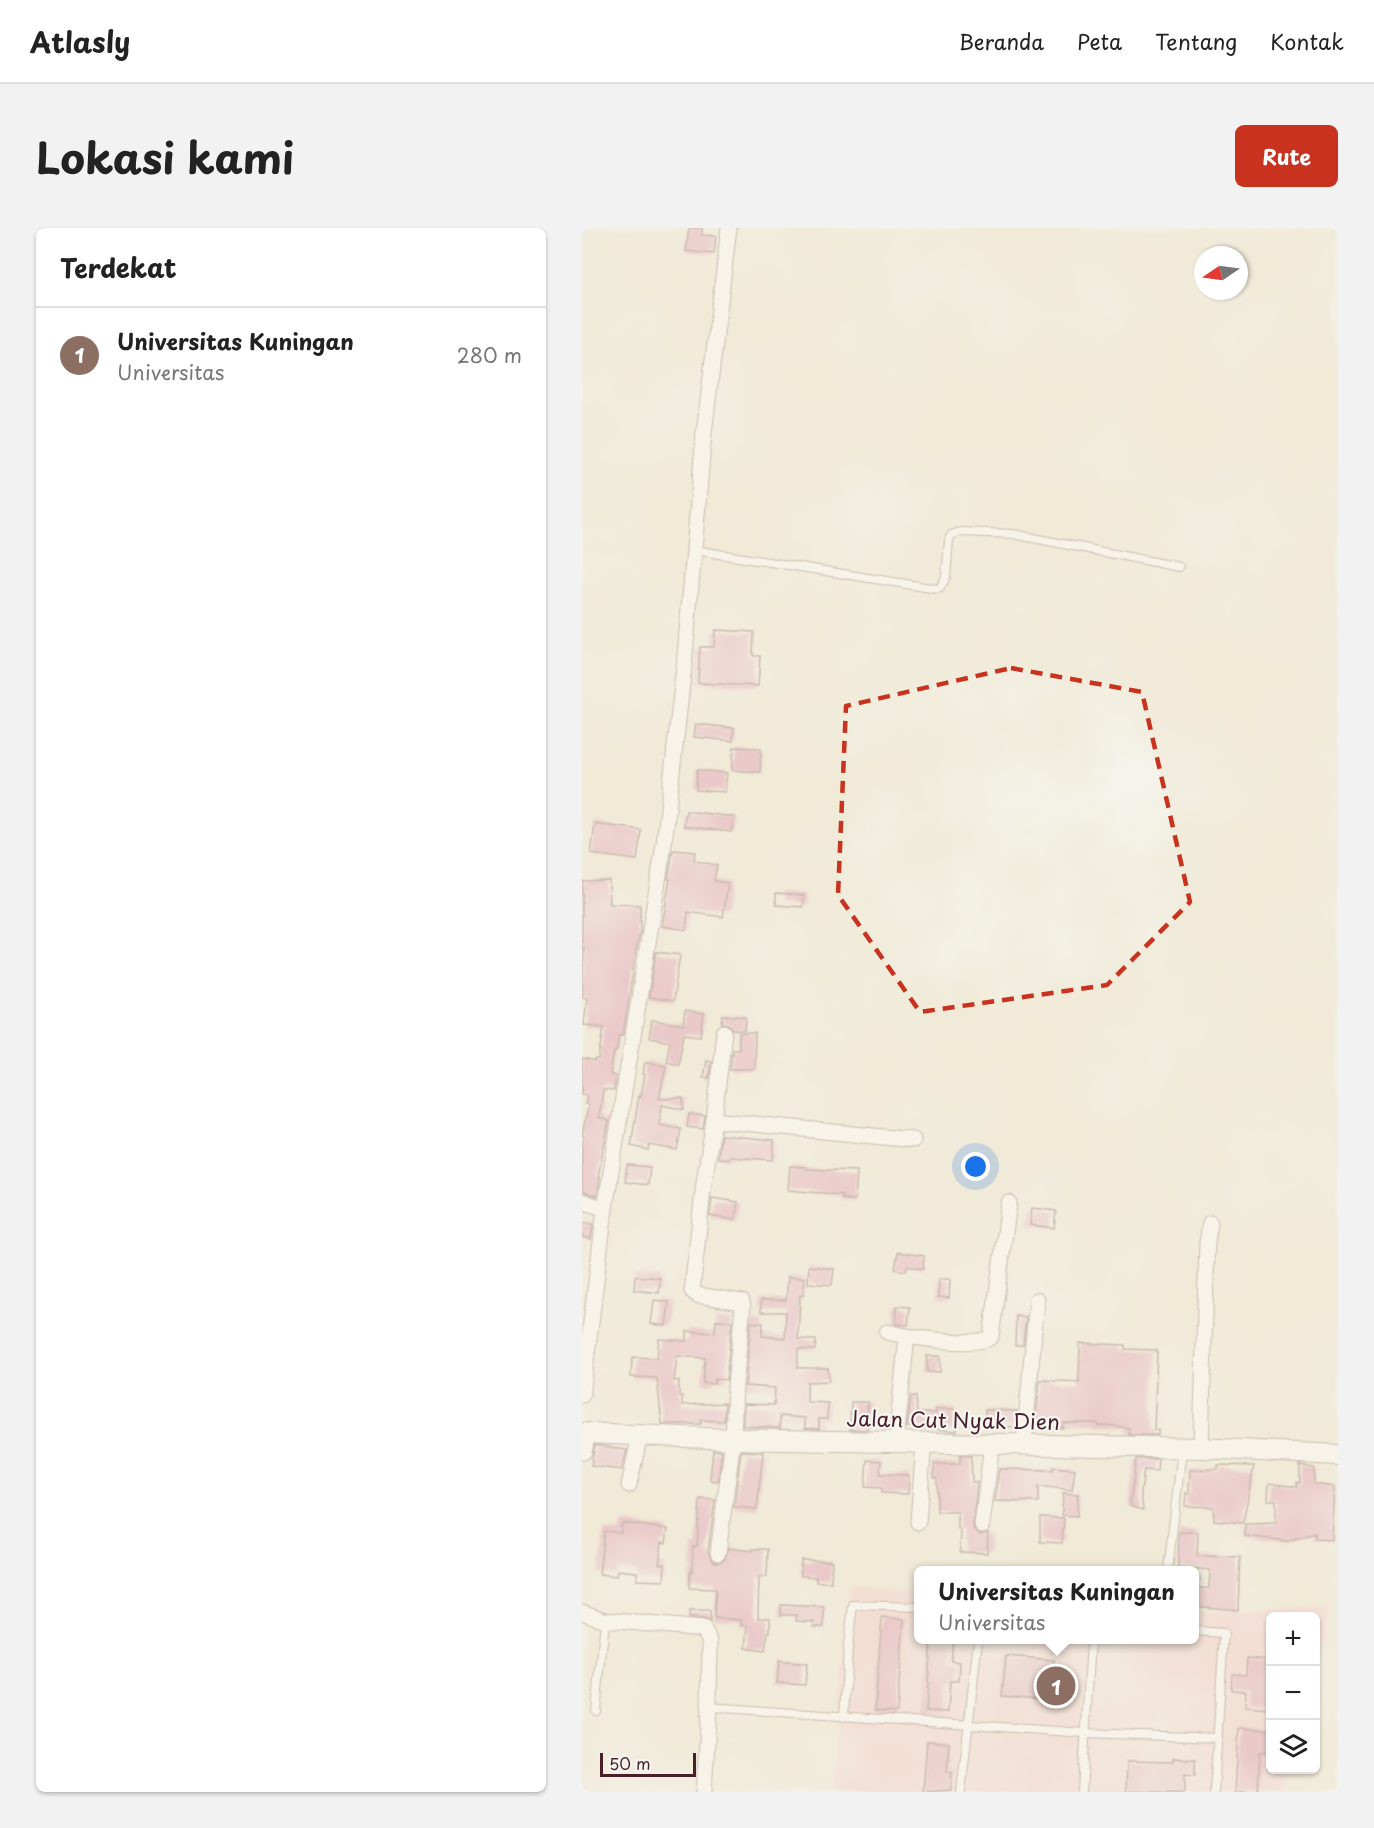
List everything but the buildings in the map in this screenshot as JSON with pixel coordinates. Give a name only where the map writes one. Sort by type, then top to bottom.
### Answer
[{"type":"street","points":[[582,1395],[605,1209],[664,844],[684,667],[704,433],[729,228]]},
{"type":"street","points":[[718,1553],[733,1439],[735,1385],[743,1304],[697,1295],[692,1291],[724,1032]]},
{"type":"street","points":[[714,1120],[913,1140]]},
{"type":"street","points":[[582,1201],[605,1209]]},
{"type":"street","points":[[887,1332],[961,1342],[985,1340],[991,1336],[1009,1203]]},
{"type":"street","points":[[1192,1448],[1210,1223]]},
{"type":"street","points":[[1024,1444],[1037,1300]]},
{"type":"street","points":[[897,1442],[907,1336]]},
{"type":"street","points":[[629,1485],[640,1435]]},
{"type":"street","name":"Jalan Cut Nyak Dien","points":[[583,1437],[640,1435],[733,1439],[992,1443],[1192,1448],[1338,1455]]},
{"type":"street","points":[[918,1522],[924,1442]]},
{"type":"street","points":[[982,1525],[992,1443]]},
{"type":"street","points":[[582,1612],[605,1620],[703,1629],[710,1641],[704,1792]]},
{"type":"lane","points":[[694,550],[937,589],[946,577],[951,535],[960,532],[1013,534],[1179,567]]},
{"type":"lane","points":[[1169,1566],[1192,1448]]},
{"type":"lane","points":[[844,1717],[853,1605],[914,1607]]},
{"type":"lane","points":[[596,1710],[605,1620]]},
{"type":"lane","points":[[1199,1631],[1224,1633],[1214,1792]]},
{"type":"lane","points":[[961,1792],[978,1644]]},
{"type":"lane","points":[[1082,1792],[1091,1644]]},
{"type":"lane","points":[[709,1707],[1086,1733],[1218,1738]]},
{"type":"highlighted area","points":[[1011,668],[1142,692],[1190,902],[1107,985],[920,1012],[838,895],[846,706]]},
{"type":"shaded area","points":[[850,1587],[914,1594],[914,1644],[1199,1644],[1199,1611],[1331,1606],[1320,1649],[1320,1612],[1266,1612],[1266,1774],[1288,1774],[1283,1792],[830,1792]]},
{"type":"place","name":"Universitas Kuningan","points":[[1056,1686]]}]
